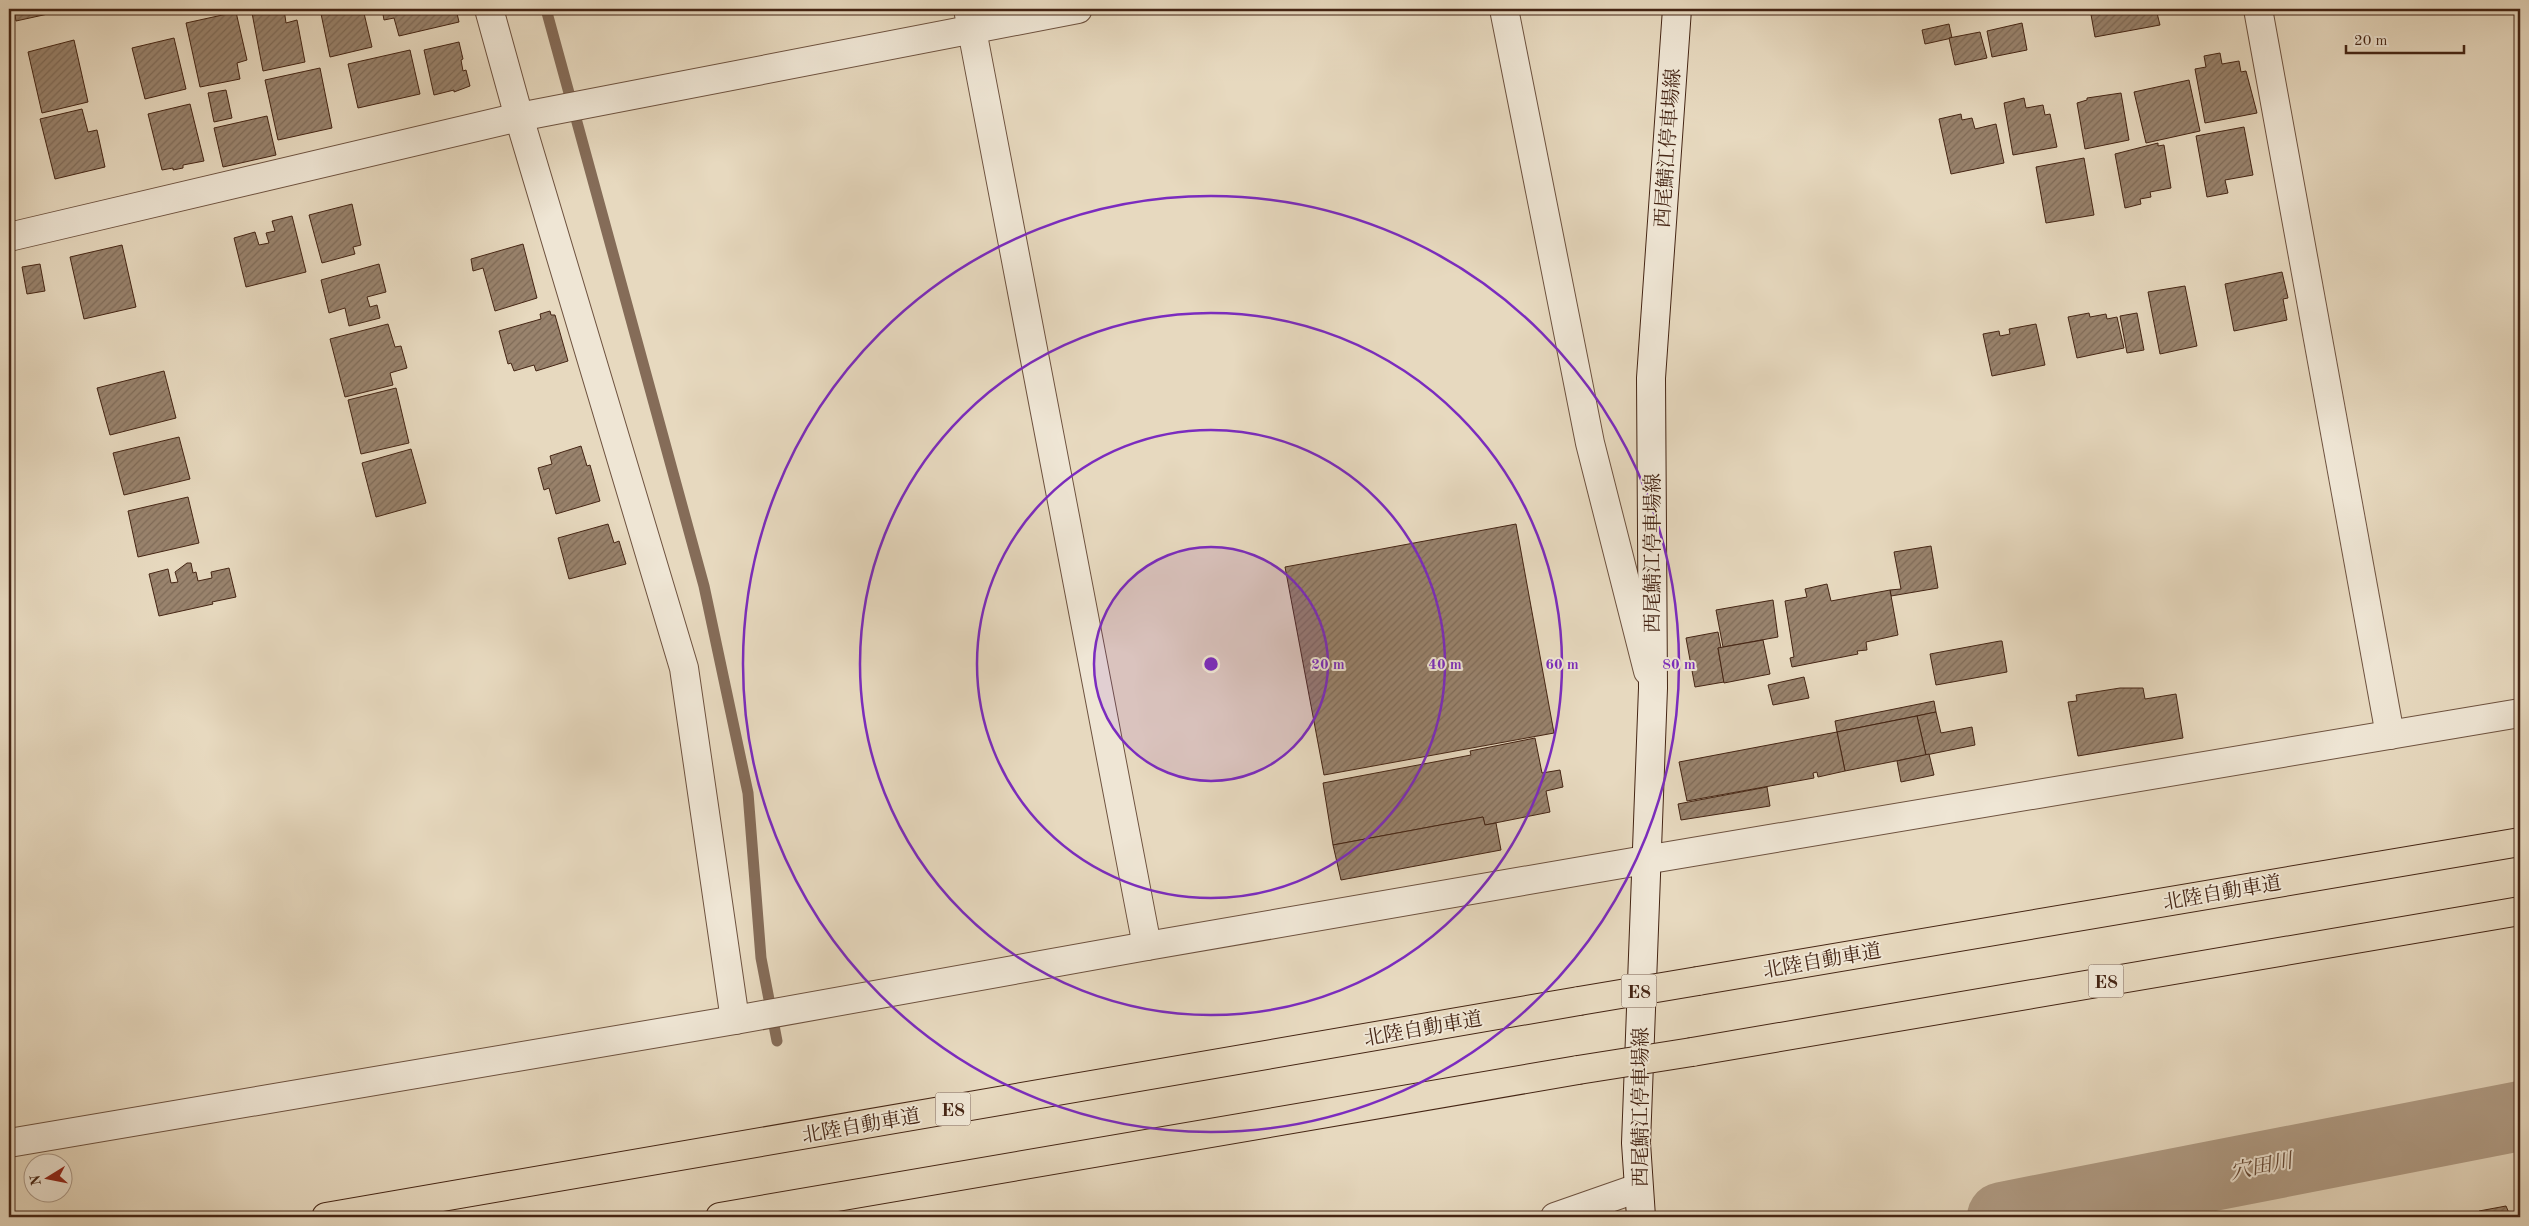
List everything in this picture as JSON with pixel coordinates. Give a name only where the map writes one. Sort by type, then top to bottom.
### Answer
[{"type":"highway","name":"北陸自動車道","points":[[326,1217],[1579,1001],[2520,842]]},
{"type":"highway","name":"E8","points":[[720,1217],[2520,911]]},
{"type":"street","points":[[489,9],[684,668],[735,1020]]},
{"type":"street","points":[[9,237],[520,117],[970,19],[1078,9]]},
{"type":"street","points":[[1504,9],[1590,443],[1653,688]]},
{"type":"street","name":"西尾鯖江停車場線","points":[[1642,1217],[1638,1188],[1636,1143],[1645,860],[1653,688],[1651,378],[1676,9]]},
{"type":"street","points":[[2258,9],[2390,735]]},
{"type":"street","points":[[970,19],[1147,946]]},
{"type":"street","points":[[9,1143],[735,1020],[1147,946],[1645,860],[2520,713]]},
{"type":"street","points":[[1555,1217],[1638,1188]]},
{"type":"building","points":[[14,9],[56,9],[57,12],[16,21]]},
{"type":"building","points":[[284,9],[286,23],[297,20],[305,62],[263,71],[252,13]]},
{"type":"building","points":[[320,9],[363,9],[372,47],[330,57]]},
{"type":"building","points":[[382,9],[456,9],[459,22],[399,36],[394,18],[384,20]]},
{"type":"building","points":[[1984,9],[2004,9],[1984,13]]},
{"type":"building","points":[[2090,9],[2156,9],[2160,25],[2095,37]]},
{"type":"building","points":[[236,12],[247,60],[237,63],[240,79],[200,87],[186,23]]},
{"type":"building","points":[[2022,23],[2027,50],[1992,57],[1987,31]]},
{"type":"building","points":[[1949,24],[1952,38],[1925,44],[1922,30]]},
{"type":"building","points":[[1980,32],[1987,58],[1955,65],[1949,38]]},
{"type":"building","points":[[174,38],[186,89],[145,99],[132,48]]},
{"type":"building","points":[[74,40],[88,102],[42,113],[28,52]]},
{"type":"building","points":[[459,42],[463,59],[461,60],[463,71],[466,70],[470,86],[454,92],[454,90],[434,95],[424,50]]},
{"type":"building","points":[[410,50],[420,94],[358,108],[348,64]]},
{"type":"building","points":[[2220,53],[2222,64],[2239,61],[2241,72],[2246,71],[2257,113],[2205,123],[2195,69],[2206,67],[2204,56]]},
{"type":"building","points":[[320,68],[332,128],[278,140],[265,80]]},
{"type":"building","points":[[2189,80],[2200,131],[2146,143],[2134,92]]},
{"type":"building","points":[[226,90],[232,118],[214,122],[208,93]]},
{"type":"building","points":[[2121,93],[2129,140],[2085,149],[2077,103],[2087,100],[2087,98]]},
{"type":"building","points":[[2024,98],[2026,108],[2043,105],[2045,115],[2050,114],[2057,147],[2013,155],[2004,103]]},
{"type":"building","points":[[190,104],[204,161],[183,165],[183,168],[162,170],[148,114]]},
{"type":"building","points":[[82,109],[88,132],[97,130],[105,167],[55,179],[40,119]]},
{"type":"building","points":[[1961,114],[1962,120],[1972,118],[1975,129],[1996,124],[2004,163],[1951,174],[1939,119]]},
{"type":"building","points":[[267,116],[276,155],[223,167],[214,128]]},
{"type":"building","points":[[2244,127],[2253,175],[2225,180],[2228,193],[2207,197],[2196,136]]},
{"type":"building","points":[[2158,143],[2158,146],[2164,145],[2171,188],[2150,192],[2151,197],[2140,199],[2141,204],[2125,208],[2115,154]]},
{"type":"building","points":[[2084,158],[2094,215],[2046,223],[2036,167]]},
{"type":"building","points":[[352,204],[361,245],[353,247],[355,254],[322,263],[309,215]]},
{"type":"building","points":[[292,216],[306,272],[246,287],[234,238],[255,232],[259,245],[269,243],[266,233],[275,231],[272,221]]},
{"type":"building","points":[[523,244],[537,298],[495,311],[483,268],[473,271],[471,259]]},
{"type":"building","points":[[122,245],[136,307],[84,319],[70,257]]},
{"type":"building","points":[[40,264],[45,291],[27,294],[22,267]]},
{"type":"building","points":[[379,264],[386,292],[367,297],[370,307],[377,305],[380,318],[349,326],[345,308],[329,313],[321,280]]},
{"type":"building","points":[[2282,272],[2288,298],[2283,299],[2287,320],[2234,331],[2225,284]]},
{"type":"building","points":[[2185,286],[2197,346],[2160,354],[2148,292]]},
{"type":"building","points":[[550,311],[551,315],[555,315],[568,361],[536,371],[534,365],[514,371],[511,363],[508,364],[499,331],[541,319],[540,314]]},
{"type":"building","points":[[2089,313],[2090,317],[2106,314],[2107,319],[2117,317],[2124,348],[2077,358],[2068,317]]},
{"type":"building","points":[[2137,313],[2144,350],[2127,353],[2120,316]]},
{"type":"building","points":[[388,324],[395,347],[401,346],[407,368],[390,373],[393,385],[345,397],[330,339]]},
{"type":"building","points":[[2036,324],[2045,365],[1992,376],[1983,334],[1999,331],[2000,336],[2010,334],[2009,329]]},
{"type":"building","points":[[164,371],[176,418],[110,435],[97,388]]},
{"type":"building","points":[[396,388],[409,443],[361,454],[348,400]]},
{"type":"building","points":[[179,437],[190,479],[124,495],[113,453]]},
{"type":"building","points":[[581,446],[587,466],[590,465],[600,501],[556,514],[549,488],[544,490],[538,468],[552,464],[550,456]]},
{"type":"building","points":[[411,449],[426,503],[376,517],[362,463]]},
{"type":"building","points":[[188,497],[199,543],[138,557],[128,511]]},
{"type":"building","points":[[608,524],[614,543],[619,541],[626,564],[569,579],[558,538]]},
{"type":"building","points":[[1516,524],[1554,733],[1324,775],[1285,567]]},
{"type":"building","points":[[1931,546],[1938,588],[1891,596],[1890,590],[1901,589],[1894,552]]},
{"type":"building","points":[[187,563],[191,563],[193,573],[196,572],[198,581],[212,578],[211,572],[229,568],[236,597],[159,616],[149,574],[168,569],[171,583],[178,582],[175,572]]},
{"type":"building","points":[[1827,584],[1831,601],[1890,590],[1898,635],[1866,642],[1867,650],[1857,651],[1858,654],[1792,667],[1790,658],[1794,657],[1785,601],[1807,597],[1805,589]]},
{"type":"building","points":[[1773,600],[1778,637],[1723,647],[1716,610]]},
{"type":"building","points":[[1718,632],[1721,648],[1718,648],[1724,682],[1695,687],[1686,638]]},
{"type":"building","points":[[1763,640],[1770,674],[1724,683],[1718,648]]},
{"type":"building","points":[[2002,641],[2007,672],[1936,685],[1930,654]]},
{"type":"building","points":[[1804,677],[1809,698],[1773,705],[1768,685]]},
{"type":"building","points":[[2120,688],[2143,688],[2145,699],[2176,694],[2183,738],[2078,756],[2068,702],[2077,701],[2076,695]]},
{"type":"building","points":[[1934,701],[1936,712],[1837,732],[1835,721]]},
{"type":"building","points":[[1936,712],[1941,733],[1972,727],[1975,745],[1926,755],[1917,716]]},
{"type":"building","points":[[1917,716],[1926,755],[1845,771],[1837,732]]},
{"type":"building","points":[[1837,732],[1845,771],[1818,777],[1817,772],[1813,773],[1814,778],[1687,801],[1679,762]]},
{"type":"building","points":[[1535,738],[1542,773],[1560,770],[1563,787],[1546,791],[1550,812],[1485,825],[1483,817],[1333,845],[1323,783],[1471,755],[1470,751]]},
{"type":"building","points":[[1929,754],[1934,775],[1901,782],[1897,761]]},
{"type":"building","points":[[1767,787],[1770,806],[1681,820],[1678,804]]},
{"type":"building","points":[[1483,817],[1485,825],[1496,823],[1501,850],[1341,880],[1333,845]]},
{"type":"building","points":[[2506,1206],[2509,1213],[2515,1212],[2516,1217],[2481,1217],[2479,1211]]},
{"type":"waterway","points":[[546,9],[704,586],[748,793],[761,958],[777,1041]]},
{"type":"waterway","name":"穴田川","points":[[2002,1217],[2520,1116]]}]
